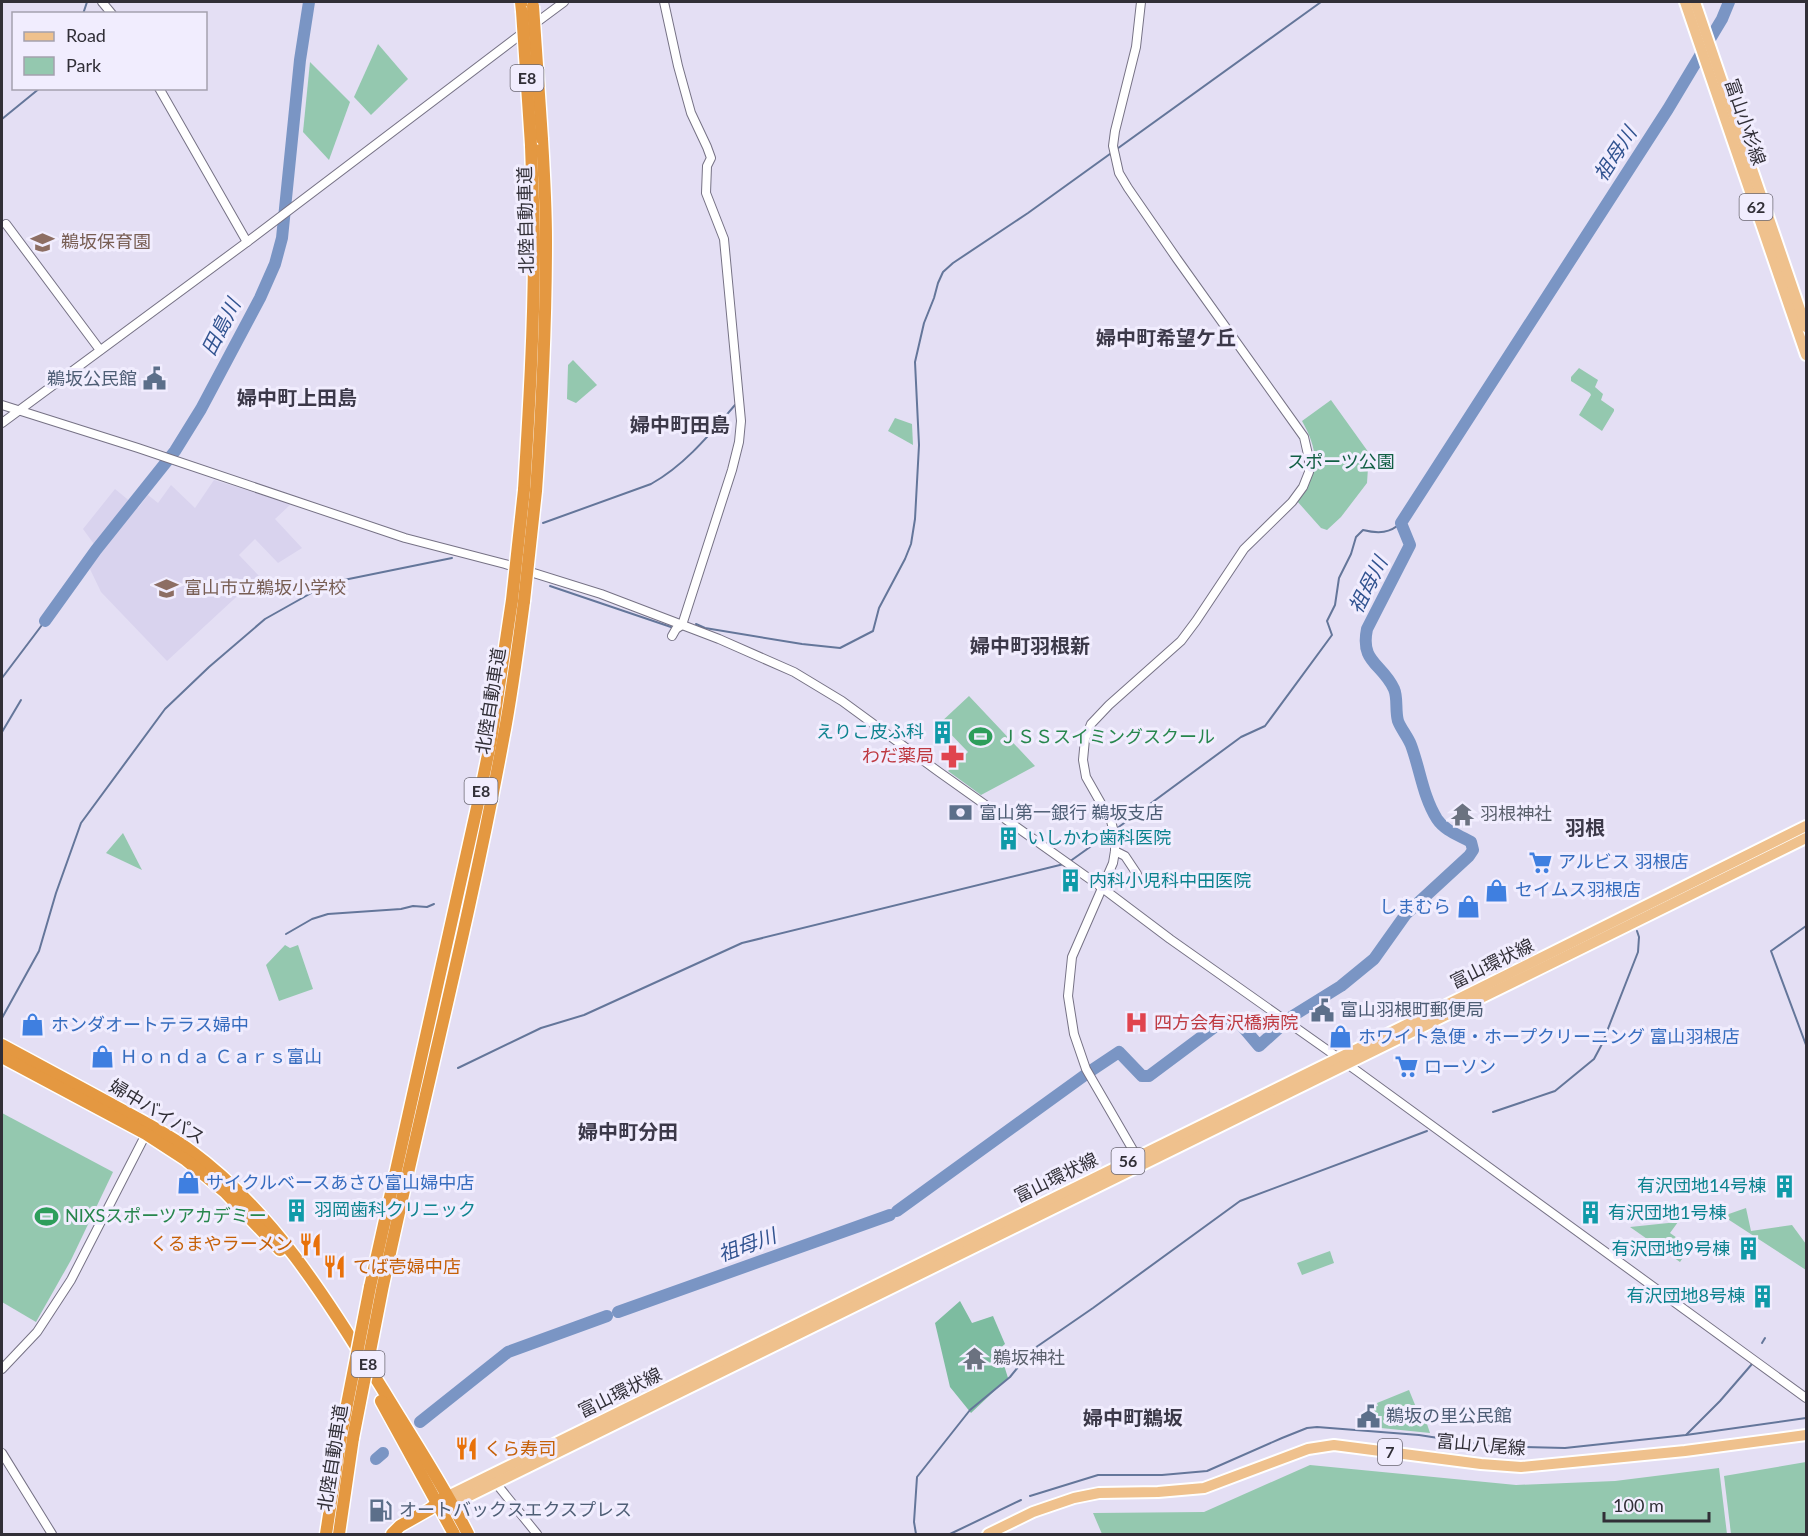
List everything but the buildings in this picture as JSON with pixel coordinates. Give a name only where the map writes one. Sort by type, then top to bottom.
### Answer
[{"type":"highway","name":"北陸自動車道","points":[[327,1534],[342,1430],[376,1289],[401,1201],[454,974],[503,738],[544,366],[546,237],[542,139],[527,5]]},
{"type":"highway","name":"北陸自動車道","points":[[527,5],[534,245],[530,490]]},
{"type":"highway","name":"北陸自動車道","points":[[339,1534],[387,1206],[440,979],[518,600]]},
{"type":"highway","name":"婦中バイパス","points":[[2,1046],[149,1130],[225,1192],[301,1273],[375,1390],[442,1504]]},
{"type":"highway","name":"婦中バイパス","points":[[2,1057],[149,1130]]},
{"type":"highway","points":[[392,1534],[400,1526],[442,1504]]},
{"type":"highway","points":[[442,1504],[454,1534]]},
{"type":"highway","points":[[442,1504],[468,1534]]},
{"type":"main road","name":"富山小杉線","points":[[1685,2],[1702,36]]},
{"type":"main road","name":"富山小杉線","points":[[1695,2],[1702,36],[1806,356]]},
{"type":"main road","name":"富山小杉線","points":[[1708,54],[1806,327]]},
{"type":"main road","name":"富山環状線","points":[[442,1504],[495,1482],[1806,826]]},
{"type":"main road","name":"富山環状線","points":[[442,1504],[1137,1157],[1806,838]]},
{"type":"main road","name":"富山八尾線","points":[[988,1534],[1033,1512],[1074,1498],[1099,1493],[1158,1492],[1204,1488],[1308,1449],[1334,1445],[1521,1467],[1685,1451],[1806,1436]]},
{"type":"street","points":[[2,423],[247,242],[564,2]]},
{"type":"street","points":[[664,2],[691,113],[711,158],[707,166],[706,194],[724,239],[741,421],[739,442],[732,470],[682,625],[676,628],[672,636]]},
{"type":"street","points":[[1137,1157],[1086,1069],[1074,1034],[1068,996],[1071,957],[1113,863],[1115,852],[1115,836],[1111,821],[1086,777],[1083,760],[1085,739],[1091,724],[1109,705],[1181,641],[1197,621],[1244,549],[1292,502],[1303,487],[1309,459],[1304,437],[1177,259],[1119,173],[1113,146],[1136,47],[1141,2]]},
{"type":"street","points":[[160,90],[247,242]]},
{"type":"street","points":[[6,224],[100,350]]},
{"type":"street","points":[[2,405],[405,538],[505,564],[601,594],[794,672],[842,701],[1170,939],[1342,1060],[1806,1398]]},
{"type":"street","points":[[1115,852],[1125,856],[1137,874]]},
{"type":"street","points":[[2,1369],[37,1332],[71,1280],[149,1130]]},
{"type":"street","points":[[2,1453],[52,1534]]},
{"type":"street","points":[[495,1482],[537,1534]]},
{"type":"shaded area","points":[[214,480],[291,504],[275,519],[302,548],[278,563],[255,539],[239,555],[259,576],[167,661],[101,592],[89,567],[99,551],[83,529],[115,489],[138,508],[148,495],[158,503],[171,485],[195,508]]},
{"type":"green space","points":[[378,44],[408,79],[371,115],[354,97]]},
{"type":"green space","points":[[310,62],[350,102],[329,160],[303,132]]},
{"type":"green space","points":[[573,360],[597,385],[576,403],[567,399],[568,365]]},
{"type":"green space","points":[[1579,368],[1598,380],[1595,387],[1603,394],[1601,400],[1614,409],[1602,431],[1579,415],[1591,395],[1571,381],[1571,377]]},
{"type":"green space","name":"スポーツ公園","points":[[1331,400],[1369,453],[1367,483],[1341,517],[1327,530],[1321,528],[1297,501],[1310,481],[1314,462],[1312,443],[1302,421]]},
{"type":"green space","points":[[895,418],[912,424],[913,445],[888,431]]},
{"type":"green space","name":"ＪＳＳスイミングスクール","points":[[969,696],[1035,766],[981,795],[948,771],[968,752],[940,723]]},
{"type":"green space","points":[[123,833],[142,870],[106,853]]},
{"type":"green space","points":[[285,945],[290,948],[298,945],[313,989],[279,1001],[266,965]]},
{"type":"green space","name":"NIXSスポーツアカデミー","points":[[2,1113],[113,1172],[71,1260],[36,1322],[2,1302]]},
{"type":"green space","points":[[1746,1208],[1751,1231],[1792,1225],[1806,1244],[1806,1270],[1723,1216]]},
{"type":"green space","points":[[1678,1222],[1670,1233],[1690,1247],[1680,1262],[1630,1227]]},
{"type":"green space","points":[[1330,1251],[1334,1263],[1302,1275],[1297,1263]]},
{"type":"green space","points":[[960,1301],[972,1323],[993,1316],[1005,1344],[999,1349],[1008,1378],[971,1413],[950,1387],[935,1323]]},
{"type":"green space","points":[[1409,1390],[1422,1422],[1426,1421],[1430,1433],[1381,1428],[1373,1407],[1378,1406],[1377,1403]]},
{"type":"green space","points":[[1806,1462],[1806,1534],[1731,1534],[1724,1476]]},
{"type":"green space","points":[[1310,1465],[1516,1485],[1615,1481],[1719,1468],[1727,1534],[1102,1534],[1093,1513],[1204,1512]]},
{"type":"waterway","points":[[84,12],[87,2]]},
{"type":"waterway","name":"田島川","points":[[45,621],[96,550],[175,451],[201,409],[260,298],[275,264],[282,238],[300,60],[309,2]]},
{"type":"waterway","points":[[696,624],[705,628],[840,648],[873,631],[879,608],[911,544],[915,519],[919,445],[915,362],[924,323],[943,272],[1321,2]]},
{"type":"waterway","name":"祖母川","points":[[1092,1070],[1119,1052],[1142,1076],[1149,1076],[1220,1023],[1226,1021],[1237,1020],[1259,1046],[1291,1017],[1341,986],[1374,959],[1406,914],[1473,850],[1471,842],[1444,827],[1432,810],[1411,745],[1398,721],[1394,689],[1369,656],[1366,640],[1367,629],[1410,545],[1401,523],[1668,109],[1722,19],[1729,2]]},
{"type":"waterway","points":[[2,119],[38,90]]},
{"type":"waterway","points":[[543,523],[651,484],[686,458],[735,405]]},
{"type":"waterway","points":[[1116,829],[1241,737],[1265,726],[1332,635],[1327,621],[1335,605],[1339,578],[1351,554],[1356,537],[1363,530],[1384,532],[1401,523]]},
{"type":"waterway","points":[[2,1018],[39,951],[56,893],[81,823],[165,709],[265,619],[329,583],[452,558]]},
{"type":"waterway","points":[[550,586],[671,627]]},
{"type":"waterway","points":[[2,678],[45,621]]},
{"type":"waterway","points":[[2,732],[21,700]]},
{"type":"waterway","points":[[1069,862],[1111,832]]},
{"type":"waterway","points":[[458,1068],[541,1028],[584,1015],[742,943],[1064,864]]},
{"type":"waterway","points":[[286,934],[312,919],[328,914],[401,909],[413,906],[427,907],[434,904]]},
{"type":"waterway","points":[[1806,926],[1771,951],[1806,1045]]},
{"type":"waterway","points":[[1493,1112],[1555,1091],[1594,1059],[1638,952],[1637,931]]},
{"type":"waterway","name":"祖母川","points":[[897,1211],[1085,1075]]},
{"type":"waterway","points":[[916,1534],[914,1522],[917,1477],[970,1410],[1010,1377],[1032,1350],[1240,1201],[1427,1131]]},
{"type":"waterway","name":"祖母川","points":[[618,1312],[890,1215]]},
{"type":"waterway","name":"祖母川","points":[[420,1422],[508,1352],[607,1316]]},
{"type":"waterway","points":[[1762,1343],[1765,1338]]},
{"type":"waterway","points":[[1686,1435],[1752,1364]]},
{"type":"waterway","points":[[1519,1447],[1565,1448],[1686,1435],[1806,1418]]},
{"type":"waterway","points":[[1030,1496],[1098,1475],[1162,1475],[1207,1471],[1282,1438],[1307,1428],[1317,1427],[1419,1435],[1511,1448]]},
{"type":"waterway","name":"祖母川","points":[[376,1459],[383,1453]]},
{"type":"waterway","points":[[950,1534],[1021,1500]]},
{"type":"place","name":"鵜坂保育園","points":[[43,242]]},
{"type":"place","name":"鵜坂公民館","points":[[155,379]]},
{"type":"place","name":"富山市立鵜坂小学校","points":[[166,588]]},
{"type":"place","name":"えりこ皮ふ科","points":[[942,732]]},
{"type":"place","name":"ＪＳＳスイミングスクール","points":[[981,737]]},
{"type":"place","name":"わだ薬局","points":[[952,756]]},
{"type":"place","name":"富山第一銀行 鵜坂支店","points":[[961,813]]},
{"type":"place","name":"羽根神社","points":[[1462,814]]},
{"type":"place","name":"いしかわ歯科医院","points":[[1009,838]]},
{"type":"place","name":"アルビス 羽根店","points":[[1540,862]]},
{"type":"place","name":"内科小児科中田医院","points":[[1071,881]]},
{"type":"place","name":"セイムス羽根店","points":[[1497,890]]},
{"type":"place","name":"しまむら","points":[[1469,907]]},
{"type":"place","name":"富山羽根町郵便局","points":[[1322,1010]]},
{"type":"place","name":"四方会有沢橋病院","points":[[1136,1023]]},
{"type":"place","name":"ホンダオートテラス婦中","points":[[33,1025]]},
{"type":"place","name":"ホワイト急便・ホープクリーニング 富山羽根店","points":[[1340,1037]]},
{"type":"place","name":"Ｈｏｎｄａ Ｃａｒｓ富山","points":[[102,1057]]},
{"type":"place","name":"ローソン","points":[[1406,1067]]},
{"type":"place","name":"サイクルベースあさひ富山婦中店","points":[[188,1183]]},
{"type":"place","name":"有沢団地14号棟","points":[[1784,1186]]},
{"type":"place","name":"羽岡歯科クリニック","points":[[296,1210]]},
{"type":"place","name":"有沢団地1号棟","points":[[1590,1213]]},
{"type":"place","name":"NIXSスポーツアカデミー","points":[[47,1216]]},
{"type":"place","name":"くるまやラーメン","points":[[311,1244]]},
{"type":"place","name":"有沢団地9号棟","points":[[1748,1249]]},
{"type":"place","name":"てば壱婦中店","points":[[335,1267]]},
{"type":"place","name":"有沢団地8号棟","points":[[1763,1296]]},
{"type":"place","name":"鵜坂神社","points":[[975,1358]]},
{"type":"place","name":"鵜坂の里公民館","points":[[1368,1416]]},
{"type":"place","name":"くら寿司","points":[[466,1449]]},
{"type":"place","name":"オートバックスエクスプレス","points":[[381,1510]]},
{"type":"district","name":"婦中町希望ケ丘","points":[[1166,338]]},
{"type":"district","name":"婦中町上田島","points":[[297,398]]},
{"type":"district","name":"婦中町田島","points":[[680,425]]},
{"type":"district","name":"婦中町羽根新","points":[[1030,646]]},
{"type":"district","name":"羽根","points":[[1585,828]]},
{"type":"district","name":"婦中町分田","points":[[628,1132]]},
{"type":"district","name":"婦中町鵜坂","points":[[1133,1418]]}]
